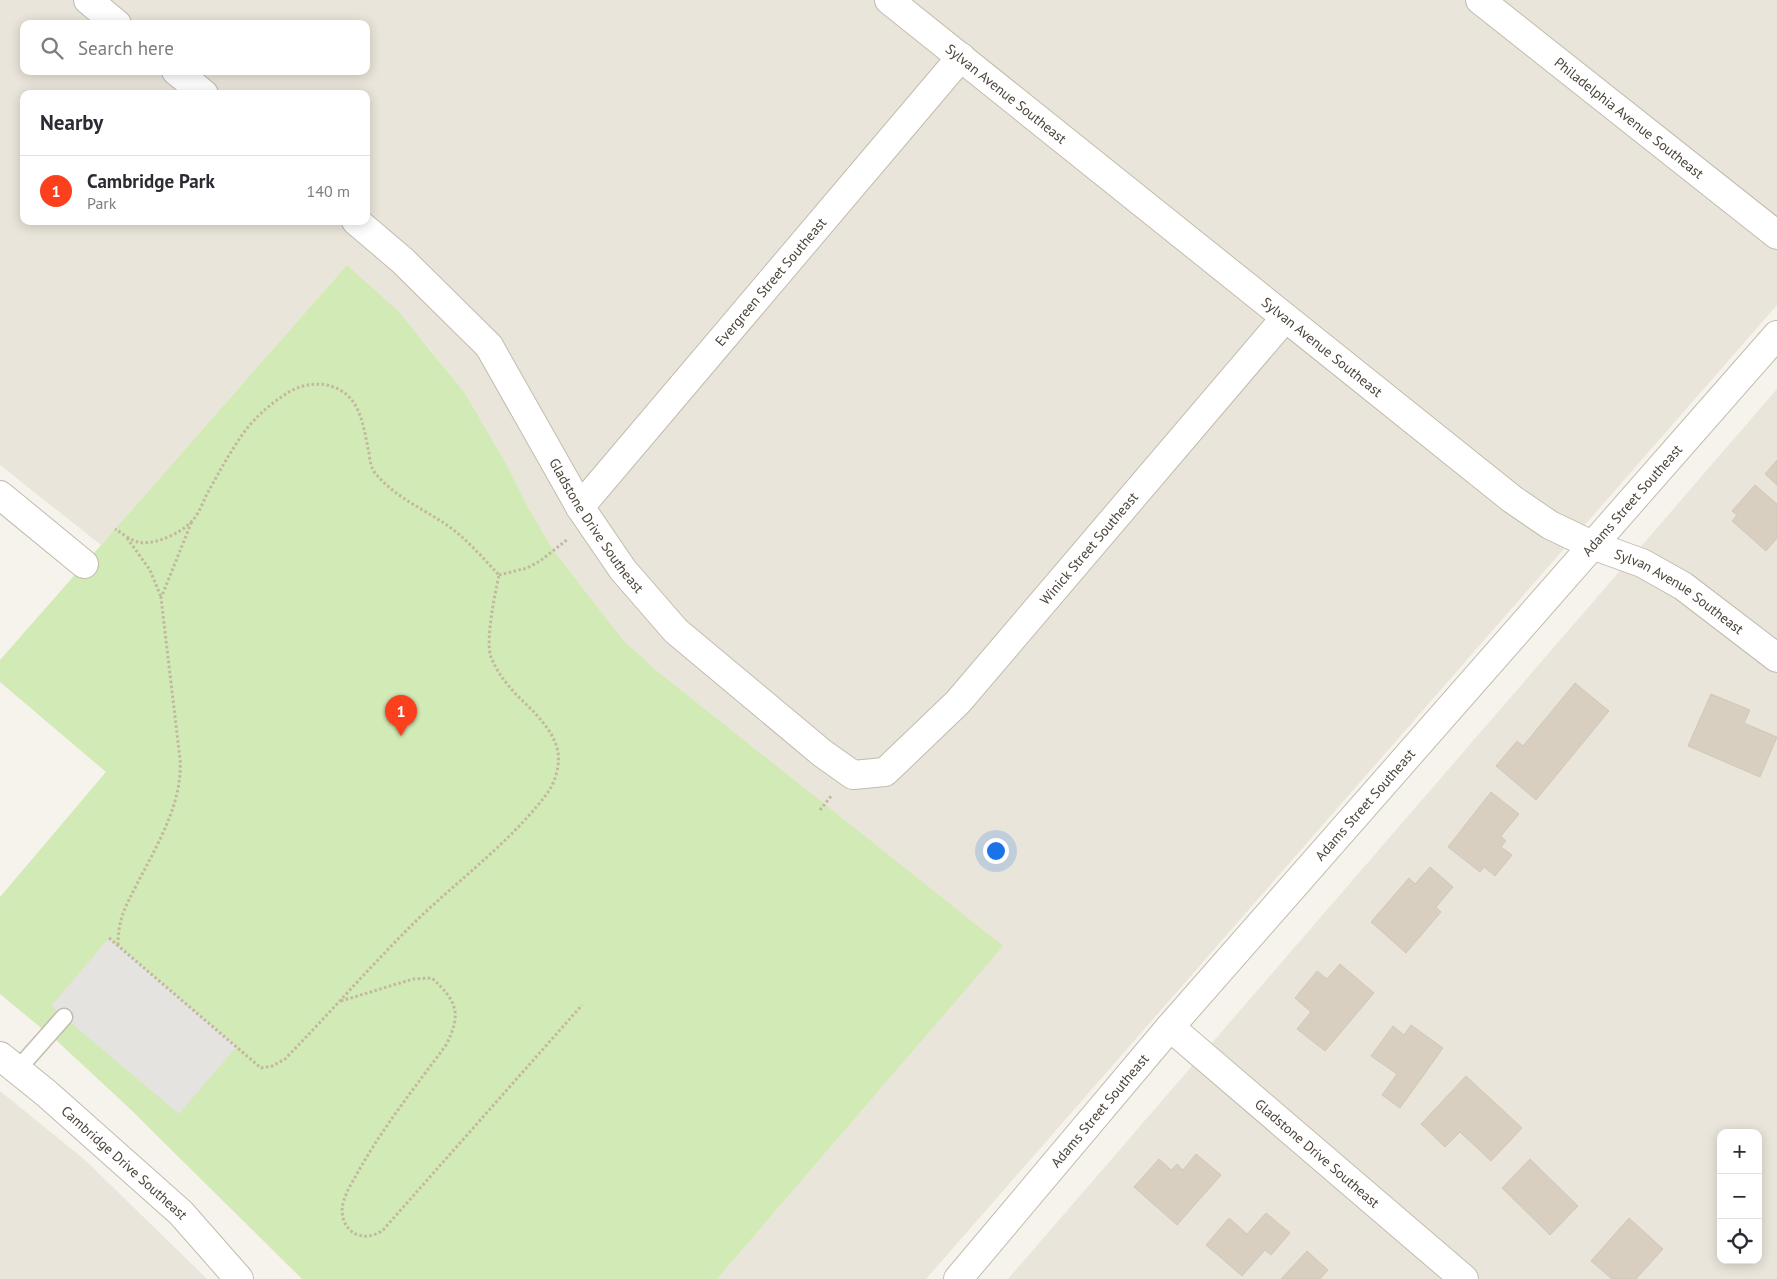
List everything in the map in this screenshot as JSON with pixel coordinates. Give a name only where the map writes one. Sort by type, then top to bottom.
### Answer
[{"type":"street","points":[[88,0],[112,20]]},
{"type":"street","name":"Sylvan Avenue Southeast","points":[[889,0],[1512,498],[1550,525],[1592,546],[1642,563],[1684,586],[1777,658]]},
{"type":"street","name":"Philadelphia Avenue Southeast","points":[[1480,0],[1777,235]]},
{"type":"street","name":"Evergreen Street Southeast","points":[[585,514],[961,57]]},
{"type":"street","points":[[181,75],[199,90]]},
{"type":"street","name":"Gladstone Drive Southeast","points":[[361,225],[403,261],[489,346],[585,514],[623,570],[676,631],[822,753],[853,775],[885,772]]},
{"type":"street","name":"Winick Street Southeast","points":[[885,772],[958,702],[1285,318]]},
{"type":"street","name":"Adams Street Southeast","points":[[958,1279],[1170,1027],[1777,335]]},
{"type":"street","points":[[0,495],[84,564]]},
{"type":"street","name":"Gladstone Drive Southeast","points":[[1170,1027],[1464,1279]]},
{"type":"street","name":"Cambridge Drive Southeast","points":[[9,1063],[46,1093],[181,1213],[239,1279]]},
{"type":"lane","points":[[9,1063],[64,1017]]},
{"type":"path","points":[[161,598],[193,520],[243,433],[275,400],[295,388],[309,385],[327,385],[340,390],[352,398],[358,410],[375,474],[394,492],[446,524],[461,536],[499,575]]},
{"type":"path","points":[[499,575],[526,568],[540,561],[585,514]]},
{"type":"path","points":[[115,529],[139,542],[158,540],[176,534],[193,520]]},
{"type":"path","points":[[118,945],[118,927],[168,821],[177,796],[181,775],[161,598],[150,570],[126,536]]},
{"type":"path","points":[[109,938],[261,1068],[272,1066],[284,1059],[417,919],[487,857],[547,794],[554,780],[559,766],[558,751],[546,724],[518,696],[499,673],[491,656],[489,640],[499,575]]},
{"type":"path","points":[[820,810],[835,791]]},
{"type":"path","points":[[339,1002],[413,979],[432,978],[451,998],[454,1008],[453,1031],[446,1045],[365,1160],[343,1201],[342,1214],[345,1224],[351,1232],[360,1236],[377,1234],[383,1230],[582,1005]]},
{"type":"shaded area","points":[[0,0],[1777,0],[1777,305],[926,1279],[717,1279],[1002,946],[656,670],[624,641],[554,551],[465,393],[424,342],[347,265],[101,545],[0,465]]},
{"type":"shaded area","points":[[1777,389],[1777,1279],[1008,1279]]},
{"type":"shaded area","points":[[109,938],[237,1046],[179,1114],[51,1006]]},
{"type":"shaded area","points":[[0,1091],[85,1160],[207,1279],[0,1279]]},
{"type":"green space","points":[[347,265],[399,312],[465,393],[554,551],[624,641],[656,670],[1003,946],[717,1279],[302,1279],[127,1106],[57,1041],[0,994],[0,897],[106,772],[0,682],[0,660]]},
{"type":"building","points":[[1777,460],[1777,485],[1765,474]]},
{"type":"building","points":[[1755,485],[1777,504],[1777,538],[1766,551],[1732,521],[1737,515],[1732,511]]},
{"type":"building","points":[[1575,683],[1609,711],[1536,800],[1496,766],[1517,741],[1523,746]]},
{"type":"building","points":[[1711,694],[1750,710],[1744,723],[1777,737],[1760,777],[1688,746]]},
{"type":"building","points":[[1491,792],[1519,814],[1501,836],[1506,841],[1501,847],[1512,855],[1495,876],[1484,867],[1480,872],[1448,847]]},
{"type":"building","points":[[1430,867],[1453,887],[1436,907],[1441,912],[1406,953],[1371,922],[1409,878],[1415,884]]},
{"type":"building","points":[[1340,964],[1374,993],[1325,1051],[1297,1029],[1311,1012],[1295,998],[1317,971],[1327,979]]},
{"type":"building","points":[[1411,1025],[1443,1048],[1400,1108],[1382,1095],[1397,1074],[1371,1056],[1393,1026],[1404,1035]]},
{"type":"building","points":[[1466,1076],[1522,1128],[1491,1161],[1460,1132],[1445,1147],[1421,1124]]},
{"type":"building","points":[[1196,1154],[1221,1175],[1177,1225],[1134,1187],[1159,1159],[1171,1170],[1177,1164],[1183,1170]]},
{"type":"building","points":[[1530,1159],[1578,1206],[1550,1235],[1502,1188]]},
{"type":"building","points":[[1266,1213],[1290,1233],[1271,1255],[1265,1250],[1242,1276],[1206,1245],[1229,1218],[1247,1234]]},
{"type":"building","points":[[1629,1218],[1663,1249],[1636,1279],[1612,1279],[1591,1261]]},
{"type":"building","points":[[1307,1251],[1328,1270],[1320,1279],[1281,1279]]},
{"type":"place","name":"Cambridge Park","points":[[401,736]]}]
